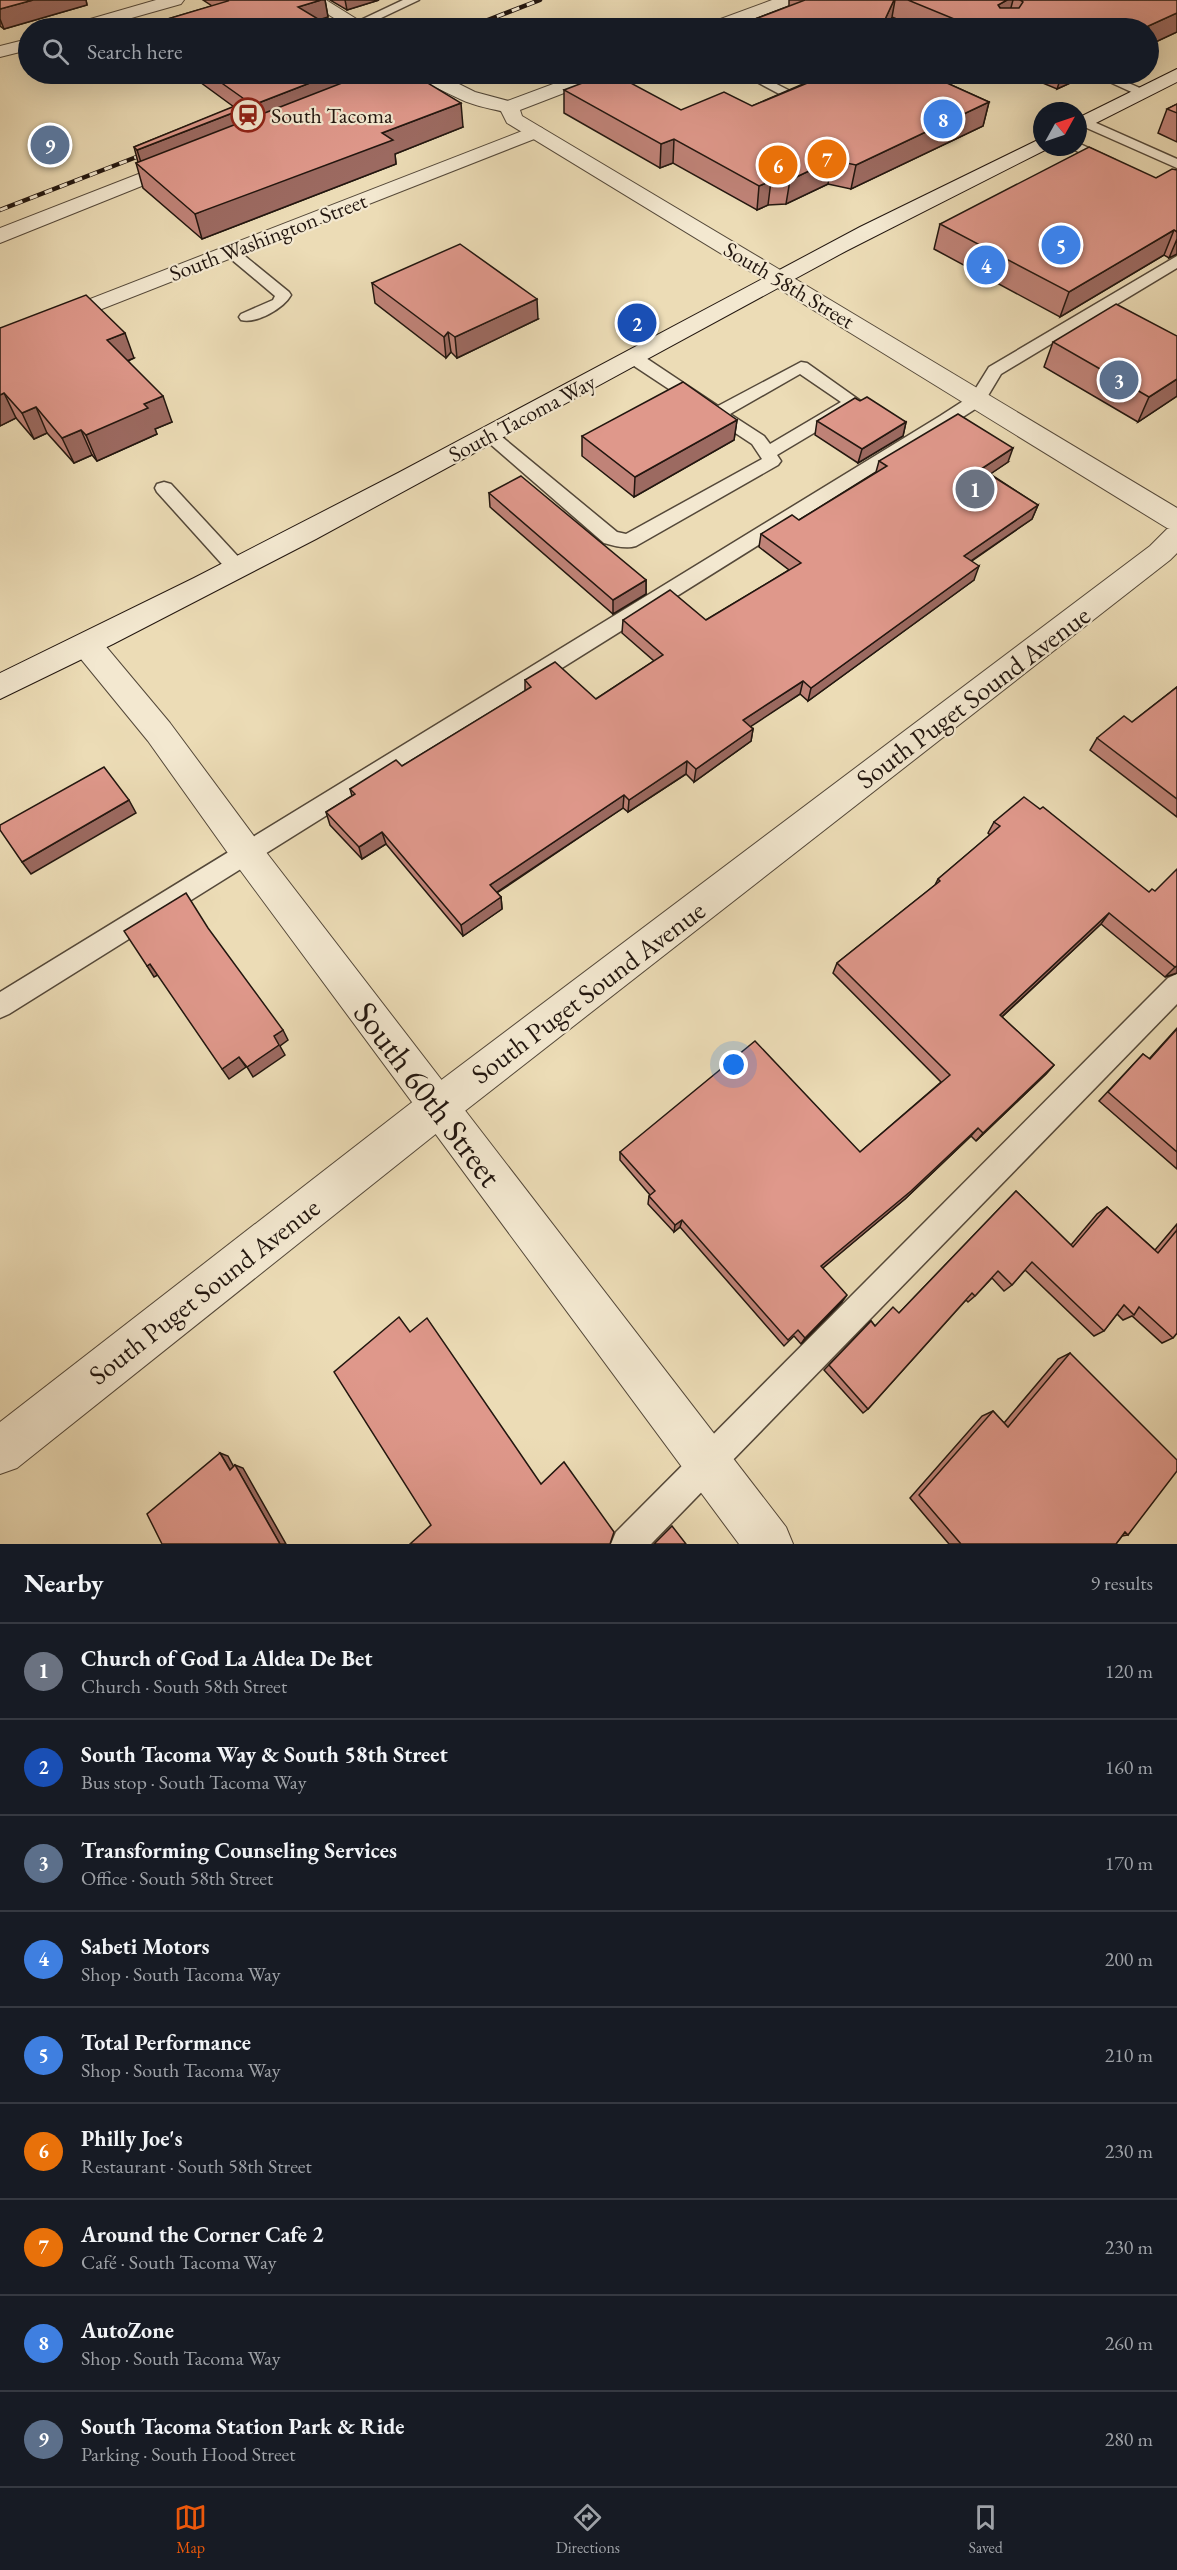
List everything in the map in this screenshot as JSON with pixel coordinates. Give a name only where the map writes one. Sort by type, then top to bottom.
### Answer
[{"type":"street","points":[[113,18],[175,0]]},
{"type":"street","points":[[314,0],[344,18]]},
{"type":"street","points":[[740,18],[788,0]]},
{"type":"street","points":[[0,52],[18,47]]},
{"type":"street","points":[[1087,121],[1177,75]]},
{"type":"street","points":[[362,91],[380,84]]},
{"type":"street","points":[[446,84],[468,96],[509,106],[569,84]]},
{"type":"street","name":"South 58th Street","points":[[509,106],[514,119],[1177,521]]},
{"type":"street","name":"South Washington Street","points":[[0,342],[536,132]]},
{"type":"street","name":"South Tacoma Way","points":[[0,687],[237,568],[490,436],[779,279],[1033,149]]},
{"type":"street","points":[[0,236],[198,157]]},
{"type":"street","name":"South Puget Sound Avenue","points":[[0,1451],[438,1107],[1160,554],[1177,537]]},
{"type":"street","name":"South 60th Street","points":[[87,645],[159,732],[247,853],[769,1544]]},
{"type":"lane","points":[[377,18],[413,0]]},
{"type":"lane","points":[[769,84],[790,94]]},
{"type":"lane","points":[[1123,84],[1143,92]]},
{"type":"lane","points":[[1087,126],[1177,164]]},
{"type":"lane","points":[[1087,152],[1119,167]]},
{"type":"lane","points":[[230,251],[282,295],[279,303],[247,317]]},
{"type":"lane","points":[[0,1006],[977,400],[995,371],[1177,261]]},
{"type":"lane","points":[[490,436],[611,538],[629,541],[772,461],[758,440],[634,358]]},
{"type":"lane","points":[[718,413],[801,368],[853,402],[768,453]]},
{"type":"lane","points":[[164,488],[237,568]]},
{"type":"lane","points":[[628,1544],[1177,986]]},
{"type":"building","points":[[0,0],[33,0],[0,9]]},
{"type":"building","points":[[321,0],[298,7],[316,18],[171,18],[228,1]]},
{"type":"building","points":[[805,0],[894,0],[886,18],[758,18]]},
{"type":"building","points":[[908,0],[1007,0],[998,5],[1000,8],[1019,8],[1023,2],[1020,0],[1177,0],[1177,13],[1159,21],[1159,18],[952,18]]},
{"type":"building","points":[[223,84],[307,84],[137,150],[134,147],[247,101]]},
{"type":"building","points":[[339,84],[430,84],[461,103],[382,133],[393,140],[195,214],[136,163]]},
{"type":"building","points":[[580,84],[633,84],[681,110],[724,92],[752,106],[805,84],[949,84],[989,102],[856,165],[832,160],[790,180],[771,181],[759,186],[674,139],[661,144],[564,90]]},
{"type":"building","points":[[1177,104],[1177,113],[1167,109]]},
{"type":"building","points":[[1087,148],[1156,178],[1172,169],[1177,170],[1177,232],[1174,230],[1069,292],[940,224],[1072,156],[1087,156]]},
{"type":"building","points":[[460,244],[537,299],[455,337],[448,332],[444,337],[372,283]]},
{"type":"building","points":[[86,295],[125,333],[107,340],[163,396],[144,404],[148,408],[86,435],[81,430],[62,438],[36,407],[22,413],[4,393],[0,395],[0,328]]},
{"type":"building","points":[[1116,304],[1177,336],[1177,379],[1149,397],[1053,342]]},
{"type":"building","points":[[683,382],[737,420],[635,477],[582,436]]},
{"type":"building","points":[[867,397],[906,422],[862,449],[817,421],[855,398],[860,401]]},
{"type":"building","points":[[958,414],[1013,448],[981,469],[1038,505],[964,556],[979,566],[811,688],[803,681],[743,720],[753,729],[696,769],[687,761],[629,800],[624,795],[490,885],[501,897],[461,925],[382,832],[359,847],[326,812],[355,794],[350,789],[396,760],[402,766],[531,687],[525,680],[555,662],[596,699],[663,655],[623,620],[670,590],[706,620],[801,563],[761,534],[792,515],[799,520],[887,466],[879,461]]},
{"type":"building","points":[[521,476],[646,580],[613,600],[489,493]]},
{"type":"building","points":[[1177,687],[1177,799],[1097,738],[1124,716],[1132,722]]},
{"type":"building","points":[[104,767],[129,800],[22,862],[0,830],[0,825]]},
{"type":"building","points":[[1024,797],[1040,809],[1043,807],[1149,892],[1152,889],[1155,891],[1177,869],[1177,966],[1175,967],[1109,913],[1000,1015],[1054,1065],[983,1133],[978,1128],[911,1191],[821,1266],[847,1295],[805,1338],[798,1330],[788,1340],[682,1220],[675,1225],[649,1196],[655,1191],[620,1152],[755,1041],[860,1152],[950,1075],[837,963],[940,881],[938,879],[1000,826],[994,822]]},
{"type":"building","points":[[186,893],[208,928],[283,1030],[274,1036],[279,1045],[247,1067],[239,1057],[222,1069],[150,964],[147,966],[124,931]]},
{"type":"building","points":[[1177,1029],[1177,1152],[1108,1092],[1143,1054],[1150,1059]]},
{"type":"building","points":[[1016,1191],[1073,1247],[1107,1207],[1158,1253],[1177,1230],[1177,1333],[1173,1338],[1139,1307],[1134,1315],[1124,1305],[1104,1331],[1032,1262],[1012,1285],[998,1271],[975,1296],[972,1293],[868,1409],[829,1365],[871,1321],[875,1326],[893,1307],[899,1313]]},
{"type":"building","points":[[399,1317],[410,1332],[427,1318],[541,1484],[564,1462],[614,1532],[610,1544],[410,1544],[431,1525],[334,1372]]},
{"type":"building","points":[[1070,1353],[1177,1460],[1177,1471],[1128,1535],[1125,1532],[1116,1544],[961,1544],[919,1495],[993,1411],[1008,1427]]},
{"type":"building","points":[[220,1453],[230,1470],[235,1465],[280,1544],[162,1544],[147,1514]]},
{"type":"building","points":[[672,1526],[686,1544],[654,1544]]},
{"type":"railway","points":[[493,18],[540,0]]},
{"type":"railway","points":[[0,210],[152,151]]},
{"type":"place","name":"South Tacoma","points":[[248,115]]},
{"type":"place","name":"AutoZone","points":[[943,119]]},
{"type":"place","name":"South Tacoma Station Park & Ride","points":[[50,145]]},
{"type":"place","name":"Around the Corner Cafe 2","points":[[827,159]]},
{"type":"place","name":"Philly Joe's","points":[[778,165]]},
{"type":"place","name":"Total Performance","points":[[1061,245]]},
{"type":"place","name":"Sabeti Motors","points":[[986,265]]},
{"type":"place","name":"South Tacoma Way & South 58th Street","points":[[637,323]]},
{"type":"place","name":"Transforming Counseling Services","points":[[1119,380]]},
{"type":"place","name":"Church of God La Aldea De Bet","points":[[975,489]]}]
